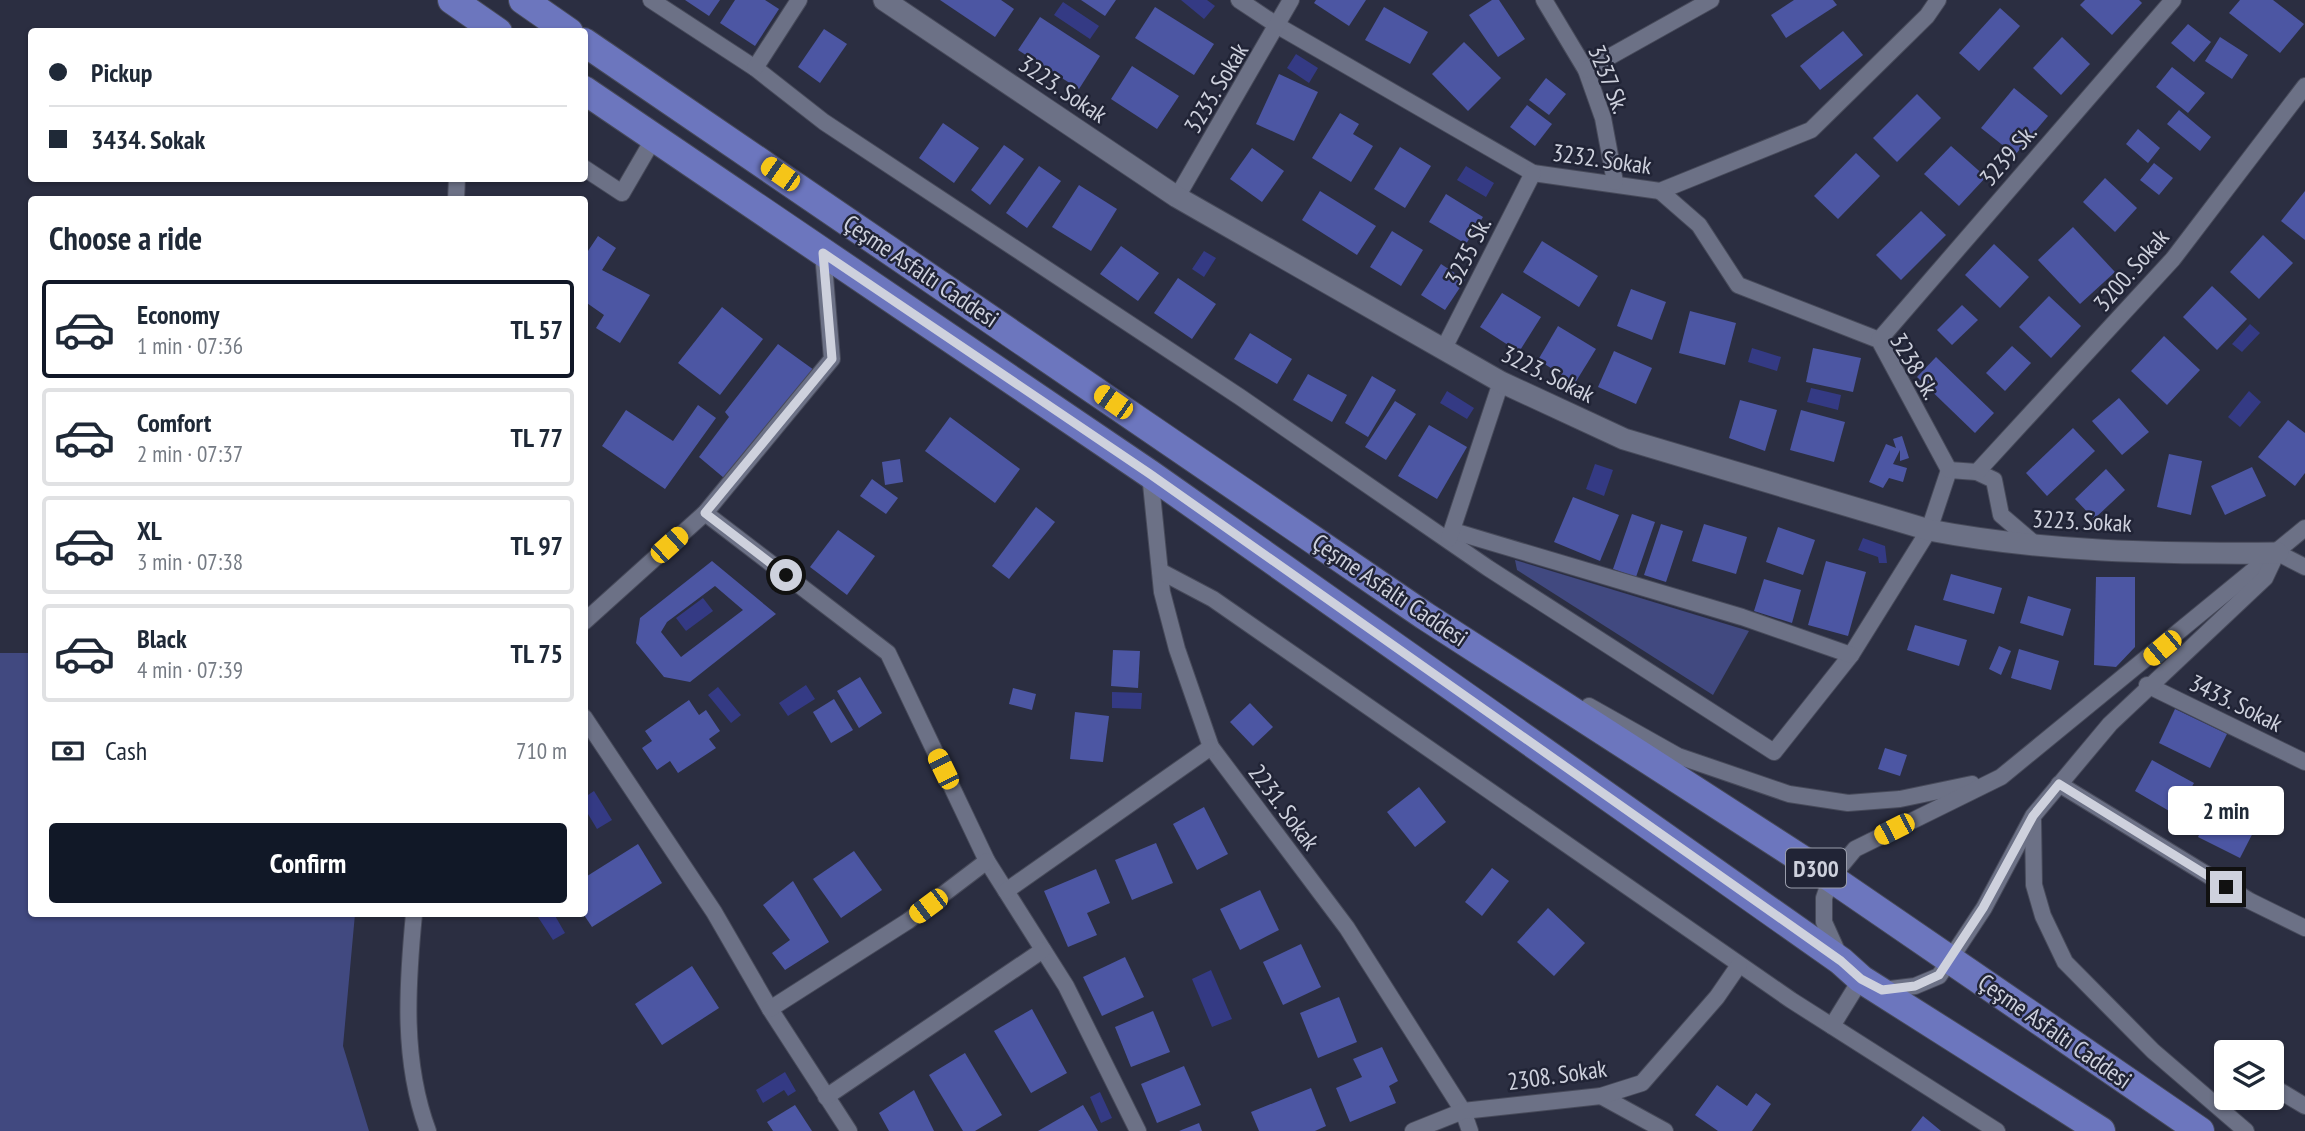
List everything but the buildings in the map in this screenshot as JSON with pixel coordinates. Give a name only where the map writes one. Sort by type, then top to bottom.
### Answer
[{"type":"highway","points":[[452,0],[492,28]]},
{"type":"highway","points":[[523,0],[563,28]]},
{"type":"highway","name":"Çeşme Asfaltı Caddesi","points":[[588,45],[1425,616],[1832,878],[2200,1131]]},
{"type":"highway","name":"Çeşme Asfaltı Caddesi","points":[[588,93],[1150,474],[1862,976],[2101,1131]]},
{"type":"street","points":[[651,0],[755,68],[824,122],[1451,535],[1774,752],[1851,655],[1929,530],[1949,470],[1977,472],[1994,480],[2001,515],[2036,545]]},
{"type":"street","points":[[755,68],[799,0]]},
{"type":"street","name":"3223. Sokak","points":[[884,0],[1177,197],[1501,382],[1625,439],[1929,530],[1975,539],[2203,554],[2278,553]]},
{"type":"street","name":"3232. Sokak","points":[[1239,0],[1278,26],[1534,173],[1615,182],[1660,191],[1811,130],[1927,16],[1938,0]]},
{"type":"street","name":"3233. Sokak","points":[[1177,197],[1291,0]]},
{"type":"street","name":"3237 Sk.","points":[[1544,0],[1586,70],[1603,118],[1615,182]]},
{"type":"street","points":[[1586,70],[1711,0]]},
{"type":"street","name":"3239 Sk.","points":[[1879,340],[2173,0]]},
{"type":"street","name":"3200. Sokak","points":[[1977,472],[2173,259],[2305,86]]},
{"type":"street","points":[[588,171],[622,193],[654,138]]},
{"type":"street","name":"3235 Sk.","points":[[1443,350],[1534,173]]},
{"type":"street","name":"3238 Sk.","points":[[1660,191],[1699,225],[1738,285],[1879,340],[1949,470]]},
{"type":"street","points":[[588,618],[705,513],[832,359],[823,253]]},
{"type":"street","points":[[1451,535],[1501,382]]},
{"type":"street","name":"2231. Sokak","points":[[1150,474],[1160,571],[1177,649],[1211,747],[1347,928],[1463,1111],[1470,1131]]},
{"type":"street","points":[[705,513],[888,653],[987,861],[1066,986],[1138,1131]]},
{"type":"street","points":[[2278,553],[2264,578],[2147,685],[2110,724],[2033,816],[1952,959],[1939,975],[1915,986],[1862,976],[1824,922],[1824,898],[1832,878],[1854,849],[2001,778],[2278,553],[2305,528]]},
{"type":"street","points":[[1451,535],[1742,617],[1851,655]]},
{"type":"street","points":[[2278,553],[2305,567]]},
{"type":"street","points":[[1160,571],[1213,599],[1739,965],[1997,1131]]},
{"type":"street","points":[[1425,616],[1678,756],[1789,794],[1849,803],[1900,799],[2001,778]]},
{"type":"street","name":"3433. Sokak","points":[[2147,685],[2305,762]]},
{"type":"street","points":[[588,723],[714,912],[770,1009],[849,1131]]},
{"type":"street","points":[[1006,891],[1211,747]]},
{"type":"street","points":[[2059,784],[2250,901],[2305,928]]},
{"type":"street","points":[[2033,816],[2034,885],[2043,916],[2065,962],[2152,1051],[2246,1131]]},
{"type":"street","points":[[770,1009],[908,921],[987,861]]},
{"type":"street","points":[[414,917],[407,1015],[417,1100],[428,1131]]},
{"type":"street","points":[[826,1097],[1043,950]]},
{"type":"street","name":"2308. Sokak","points":[[1413,1131],[1463,1111],[1601,1096],[1642,1083],[1717,998],[1739,965]]},
{"type":"street","points":[[1832,1026],[1862,976]]},
{"type":"street","points":[[2284,1093],[2305,1106]]},
{"type":"street","points":[[1601,1096],[1665,1131]]},
{"type":"shaded area","points":[[1181,0],[1207,0],[1215,6],[1204,19]]},
{"type":"shaded area","points":[[1063,2],[1099,26],[1090,39],[1054,15]]},
{"type":"shaded area","points":[[1296,54],[1318,68],[1309,83],[1287,68]]},
{"type":"shaded area","points":[[1466,166],[1494,183],[1486,197],[1457,180]]},
{"type":"shaded area","points":[[1204,251],[1216,258],[1204,277],[1192,269]]},
{"type":"shaded area","points":[[2250,324],[2260,333],[2242,352],[2232,344]]},
{"type":"shaded area","points":[[1752,348],[1781,357],[1777,371],[1748,362]]},
{"type":"shaded area","points":[[1811,388],[1841,395],[1838,410],[1807,402]]},
{"type":"shaded area","points":[[1447,391],[1474,408],[1467,419],[1440,403]]},
{"type":"shaded area","points":[[2249,391],[2261,402],[2240,427],[2228,417]]},
{"type":"shaded area","points":[[1595,464],[1613,470],[1604,496],[1586,489]]},
{"type":"shaded area","points":[[1863,538],[1885,546],[1887,563],[1879,563],[1878,557],[1858,550]]},
{"type":"shaded area","points":[[1515,560],[1749,631],[1713,695],[1517,570]]},
{"type":"shaded area","points":[[703,598],[713,611],[686,631],[676,618]]},
{"type":"shaded area","points":[[0,653],[28,653],[28,917],[355,917],[343,1046],[369,1131],[0,1131]]},
{"type":"shaded area","points":[[806,685],[815,699],[788,716],[779,703]]},
{"type":"shaded area","points":[[718,687],[741,715],[731,723],[708,695]]},
{"type":"shaded area","points":[[1112,692],[1142,693],[1141,709],[1112,708]]},
{"type":"shaded area","points":[[594,791],[612,820],[597,829],[588,814],[588,795]]},
{"type":"shaded area","points":[[538,917],[556,917],[565,933],[553,940]]},
{"type":"shaded area","points":[[1211,970],[1232,1019],[1212,1027],[1192,979]]},
{"type":"shaded area","points":[[785,1072],[796,1091],[788,1096],[784,1090],[763,1103],[756,1090]]},
{"type":"shaded area","points":[[1100,1092],[1112,1118],[1101,1123],[1090,1097]]},
{"type":"route","points":[[786,575],[705,513],[832,359],[823,253],[1150,474],[1841,961],[1861,979],[1882,990],[1915,986],[1939,975],[1983,908],[2033,816],[2059,784],[2226,887]]}]
